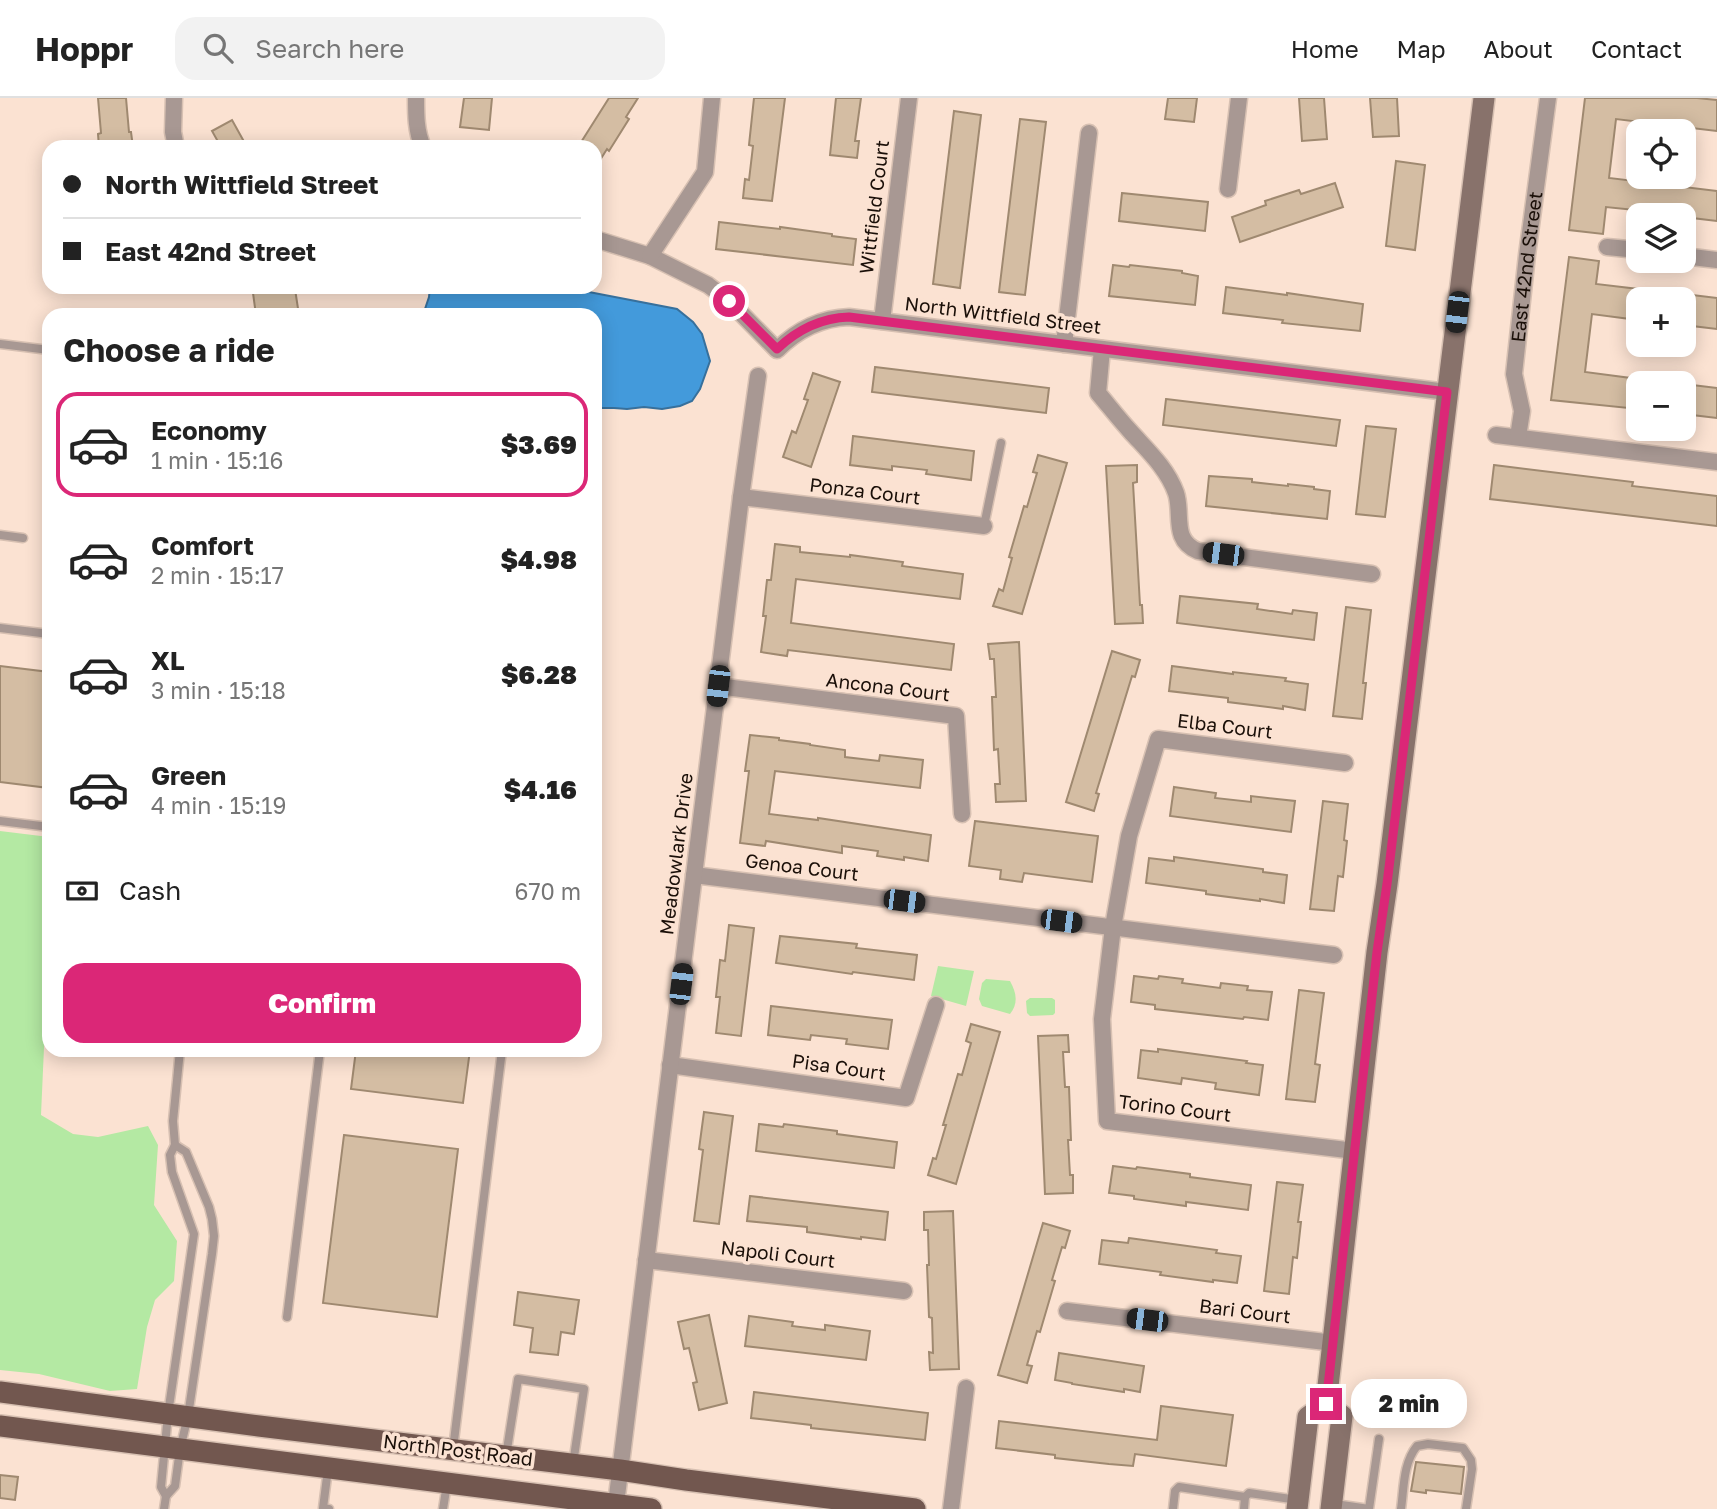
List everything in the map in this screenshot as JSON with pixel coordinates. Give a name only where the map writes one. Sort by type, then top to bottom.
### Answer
[{"type":"main road","name":"North Post Road","points":[[0,1392],[328,1468],[616,1507],[642,1508]]},
{"type":"main road","name":"North Post Road","points":[[0,1426],[175,1432],[453,1449],[915,1509]]},
{"type":"street","points":[[174,98],[175,140]]},
{"type":"street","points":[[416,98],[420,140]]},
{"type":"street","points":[[650,256],[705,172],[712,98]]},
{"type":"street","name":"Wittfield Court","points":[[882,321],[909,98]]},
{"type":"street","points":[[1228,189],[1239,98]]},
{"type":"street","points":[[1297,1505],[1308,1418],[1326,1404],[1377,952],[1484,98]]},
{"type":"street","name":"East 42nd Street","points":[[1518,438],[1522,411],[1514,374],[1548,98]]},
{"type":"street","points":[[1064,344],[1089,133]]},
{"type":"street","name":"North Wittfield Street","points":[[602,241],[650,256],[708,285],[729,301],[777,349],[798,332],[825,320],[849,317],[1447,392]]},
{"type":"street","points":[[1607,247],[1626,249]]},
{"type":"street","points":[[1696,257],[1717,260]]},
{"type":"street","points":[[1102,349],[1098,393],[1168,475],[1177,495],[1182,537],[1189,547],[1198,551],[1372,573]]},
{"type":"street","name":"Meadowlark Drive","points":[[616,1507],[758,376]]},
{"type":"street","points":[[1496,435],[1717,462]]},
{"type":"street","name":"Ponza Court","points":[[741,497],[984,526]]},
{"type":"street","name":"Ancona Court","points":[[718,686],[956,716],[962,814]]},
{"type":"street","name":"Elba Court","points":[[1129,836],[1158,739],[1345,763]]},
{"type":"street","name":"Torino Court","points":[[1129,836],[1113,927],[1102,1019],[1108,1121],[1355,1150]]},
{"type":"street","name":"Genoa Court","points":[[694,875],[1334,955]]},
{"type":"street","name":"Pisa Court","points":[[670,1065],[906,1098],[936,1005]]},
{"type":"street","name":"Napoli Court","points":[[646,1260],[904,1291]]},
{"type":"street","name":"Bari Court","points":[[1067,1311],[1334,1343]]},
{"type":"street","points":[[951,1509],[967,1388]]},
{"type":"street","points":[[1326,1404],[1342,1416],[1331,1506]]},
{"type":"lane","points":[[0,344],[42,349]]},
{"type":"lane","points":[[984,526],[1001,443]]},
{"type":"lane","points":[[0,535],[23,538]]},
{"type":"lane","points":[[0,628],[42,633]]},
{"type":"lane","points":[[0,821],[42,826]]},
{"type":"lane","points":[[164,1509],[166,1496],[175,1486],[175,1432],[194,1234],[172,1172],[170,1156],[175,1144],[173,1121],[179,1057]]},
{"type":"lane","points":[[287,1317],[319,1057]]},
{"type":"lane","points":[[453,1449],[501,1057]]},
{"type":"lane","points":[[166,1496],[160,1487],[175,1432],[214,1236],[209,1207],[186,1152],[175,1144]]},
{"type":"lane","points":[[506,1456],[518,1379],[584,1389],[573,1464]]},
{"type":"lane","points":[[1331,1506],[1368,1509],[1379,1439]]},
{"type":"lane","points":[[1401,1509],[1407,1463],[1411,1453],[1417,1446],[1428,1444],[1463,1448],[1471,1460],[1466,1509]]},
{"type":"lane","points":[[328,1468],[323,1509],[329,1509]]},
{"type":"lane","points":[[443,1509],[447,1483]]},
{"type":"lane","points":[[1173,1509],[1175,1491],[1179,1488],[1245,1497]]},
{"type":"lane","points":[[1244,1509],[1245,1497],[1249,1493],[1297,1505]]},
{"type":"green space","points":[[0,831],[42,836],[44,1057],[41,1115],[73,1134],[98,1137],[148,1126],[158,1145],[154,1205],[177,1241],[174,1281],[155,1300],[147,1327],[137,1389],[110,1391],[39,1374],[0,1370]]},
{"type":"green space","points":[[938,966],[974,971],[966,1006],[931,996]]},
{"type":"green space","points":[[986,979],[1010,981],[1016,998],[1010,1014],[982,1006],[979,999],[982,983]]},
{"type":"green space","points":[[1030,998],[1052,998],[1055,1000],[1055,1013],[1030,1016],[1027,1013],[1026,1001]]},
{"type":"water","points":[[429,294],[599,294],[677,309],[693,322],[702,334],[710,361],[700,389],[692,401],[662,409],[602,408],[602,308],[425,308]]},
{"type":"building","points":[[98,98],[126,98],[132,140],[98,140],[98,134],[101,133]]},
{"type":"building","points":[[464,98],[492,98],[489,130],[460,127]]},
{"type":"building","points":[[609,98],[638,98],[626,117],[629,119],[609,151],[607,149],[602,157],[602,140],[582,140]]},
{"type":"building","points":[[754,98],[785,98],[772,201],[743,198],[745,179],[749,180],[753,146],[749,145]]},
{"type":"building","points":[[836,98],[861,98],[855,141],[859,141],[857,158],[830,155]]},
{"type":"building","points":[[1168,98],[1197,98],[1194,122],[1165,119]]},
{"type":"building","points":[[1299,98],[1324,98],[1327,139],[1302,141]]},
{"type":"building","points":[[1370,98],[1397,98],[1399,136],[1373,137]]},
{"type":"building","points":[[1585,98],[1717,100],[1717,131],[1696,129],[1696,119],[1616,119],[1609,178],[1626,180],[1626,189],[1717,191],[1717,221],[1696,218],[1696,203],[1626,203],[1626,209],[1606,207],[1603,234],[1569,230]]},
{"type":"building","points":[[954,111],[981,115],[960,288],[933,284]]},
{"type":"building","points":[[1020,119],[1046,122],[1025,295],[999,292]]},
{"type":"building","points":[[232,120],[243,140],[217,140],[212,131]]},
{"type":"building","points":[[1396,161],[1425,165],[1415,250],[1386,246]]},
{"type":"building","points":[[1335,183],[1343,207],[1240,242],[1232,217],[1266,205],[1265,201],[1299,190],[1301,194]]},
{"type":"building","points":[[1122,193],[1208,202],[1205,231],[1119,221]]},
{"type":"building","points":[[719,222],[780,227],[856,239],[853,265],[716,249]]},
{"type":"building","points":[[1569,257],[1599,261],[1596,284],[1626,288],[1626,318],[1592,314],[1585,372],[1626,377],[1626,408],[1551,400]]},
{"type":"building","points":[[1113,265],[1182,271],[1198,276],[1195,305],[1109,296]]},
{"type":"building","points":[[1226,287],[1363,304],[1360,331],[1282,323],[1283,320],[1223,313]]},
{"type":"building","points":[[253,294],[296,294],[298,308],[255,308]]},
{"type":"building","points":[[1696,295],[1717,298],[1717,329],[1696,326]]},
{"type":"building","points":[[875,367],[1049,388],[1046,413],[872,392]]},
{"type":"building","points":[[813,373],[840,382],[811,467],[783,457],[792,431],[796,433],[808,400],[804,399]]},
{"type":"building","points":[[1696,385],[1717,388],[1717,418],[1696,415]]},
{"type":"building","points":[[1166,399],[1340,420],[1336,446],[1163,425]]},
{"type":"building","points":[[1366,426],[1396,429],[1385,517],[1356,514]]},
{"type":"building","points":[[853,436],[974,451],[971,480],[926,474],[927,470],[892,466],[892,470],[850,465]]},
{"type":"building","points":[[1038,455],[1067,463],[1022,614],[993,606],[999,589],[1003,591],[1012,558],[1009,557],[1037,473],[1033,472]]},
{"type":"building","points":[[1137,465],[1137,482],[1133,483],[1143,623],[1115,624],[1106,466]]},
{"type":"building","points":[[1494,465],[1633,482],[1632,486],[1717,496],[1717,526],[1490,499]]},
{"type":"building","points":[[1209,476],[1252,479],[1252,482],[1314,487],[1330,491],[1327,519],[1206,506]]},
{"type":"building","points":[[775,544],[800,547],[800,552],[903,562],[902,566],[963,574],[960,599],[796,579],[791,623],[954,644],[951,670],[788,650],[787,656],[761,652],[767,580],[771,580]]},
{"type":"building","points":[[1180,596],[1258,604],[1257,609],[1292,614],[1293,610],[1317,613],[1314,640],[1177,623]]},
{"type":"building","points":[[1346,607],[1371,610],[1362,719],[1333,716]]},
{"type":"building","points":[[1019,642],[1026,801],[996,802],[995,784],[1000,784],[998,749],[994,750],[992,697],[996,697],[994,659],[990,659],[988,644]]},
{"type":"building","points":[[1112,651],[1140,660],[1135,677],[1132,676],[1096,793],[1099,794],[1094,811],[1066,802]]},
{"type":"building","points":[[0,666],[42,671],[42,787],[0,782]]},
{"type":"building","points":[[1172,666],[1286,678],[1285,681],[1308,684],[1305,710],[1228,702],[1228,698],[1169,691]]},
{"type":"building","points":[[750,735],[845,750],[845,757],[879,761],[880,755],[923,760],[920,788],[775,771],[769,814],[818,818],[931,835],[928,861],[877,856],[878,851],[842,846],[842,853],[766,841],[765,846],[740,843],[749,771],[745,771]]},
{"type":"building","points":[[1174,787],[1216,793],[1215,798],[1251,802],[1251,796],[1295,801],[1291,832],[1170,816]]},
{"type":"building","points":[[1323,801],[1348,804],[1343,877],[1338,876],[1334,911],[1310,909]]},
{"type":"building","points":[[975,821],[1098,836],[1092,882],[1024,873],[1022,882],[1000,879],[1001,870],[969,866]]},
{"type":"building","points":[[1174,857],[1263,869],[1263,872],[1287,875],[1284,903],[1206,894],[1206,891],[1146,883],[1149,858],[1174,861]]},
{"type":"building","points":[[729,925],[754,928],[741,1036],[716,1033],[720,960],[725,961]]},
{"type":"building","points":[[780,936],[857,944],[856,948],[917,955],[914,980],[776,963]]},
{"type":"building","points":[[1134,976],[1183,979],[1182,983],[1220,988],[1221,983],[1248,986],[1247,990],[1272,992],[1268,1020],[1155,1009],[1155,1005],[1131,1002]]},
{"type":"building","points":[[1299,990],[1324,993],[1315,1064],[1320,1065],[1315,1102],[1286,1099]]},
{"type":"building","points":[[771,1006],[892,1020],[888,1049],[846,1044],[847,1039],[811,1035],[810,1040],[768,1035]]},
{"type":"building","points":[[971,1024],[1000,1032],[956,1184],[928,1175],[933,1158],[936,1159],[958,1074],[962,1075],[971,1043],[966,1041]]},
{"type":"building","points":[[1068,1035],[1069,1052],[1063,1052],[1065,1087],[1069,1087],[1071,1140],[1068,1140],[1073,1193],[1045,1194],[1038,1036]]},
{"type":"building","points":[[1158,1049],[1263,1065],[1259,1095],[1215,1089],[1216,1083],[1182,1078],[1181,1084],[1138,1078],[1141,1050],[1158,1052]]},
{"type":"building","points":[[355,1057],[469,1057],[463,1103],[351,1089]]},
{"type":"building","points":[[704,1112],[733,1116],[719,1224],[694,1221],[703,1150],[699,1149]]},
{"type":"building","points":[[759,1124],[783,1127],[784,1124],[897,1142],[894,1168],[756,1151]]},
{"type":"building","points":[[344,1135],[458,1149],[437,1317],[323,1303]]},
{"type":"building","points":[[1113,1166],[1190,1174],[1190,1177],[1251,1185],[1248,1210],[1186,1202],[1186,1206],[1109,1193]]},
{"type":"building","points":[[1277,1182],[1303,1185],[1297,1258],[1293,1257],[1289,1294],[1264,1291]]},
{"type":"building","points":[[750,1196],[888,1212],[885,1240],[807,1232],[807,1227],[747,1221]]},
{"type":"building","points":[[953,1211],[959,1369],[930,1370],[929,1352],[933,1353],[932,1318],[929,1317],[928,1230],[924,1230],[924,1212]]},
{"type":"building","points":[[1043,1223],[1070,1231],[1065,1248],[1062,1247],[1040,1332],[1037,1331],[1027,1365],[1032,1366],[1027,1383],[998,1375]]},
{"type":"building","points":[[1129,1238],[1217,1250],[1216,1253],[1241,1256],[1237,1283],[1160,1275],[1161,1272],[1099,1264],[1102,1240],[1128,1243]]},
{"type":"building","points":[[518,1292],[579,1300],[574,1334],[561,1332],[558,1355],[530,1352],[533,1328],[514,1325]]},
{"type":"building","points":[[709,1315],[727,1403],[699,1410],[693,1383],[697,1382],[689,1348],[684,1349],[678,1322]]},
{"type":"building","points":[[749,1316],[793,1322],[792,1326],[825,1330],[825,1325],[870,1331],[866,1360],[745,1346]]},
{"type":"building","points":[[1059,1353],[1144,1366],[1140,1392],[1124,1389],[1124,1392],[1055,1380]]},
{"type":"building","points":[[754,1392],[928,1413],[925,1440],[811,1428],[811,1425],[751,1418]]},
{"type":"building","points":[[1161,1406],[1233,1415],[1226,1466],[1135,1454],[1133,1466],[1055,1458],[1055,1455],[996,1448],[999,1421],[1157,1440]]},
{"type":"building","points":[[1416,1462],[1464,1467],[1461,1494],[1411,1491]]},
{"type":"building","points":[[0,1475],[18,1477],[15,1500],[0,1498]]},
{"type":"route","points":[[729,301],[777,349],[792,336],[812,325],[839,317],[849,317],[1447,392],[1377,952],[1326,1404]]}]
